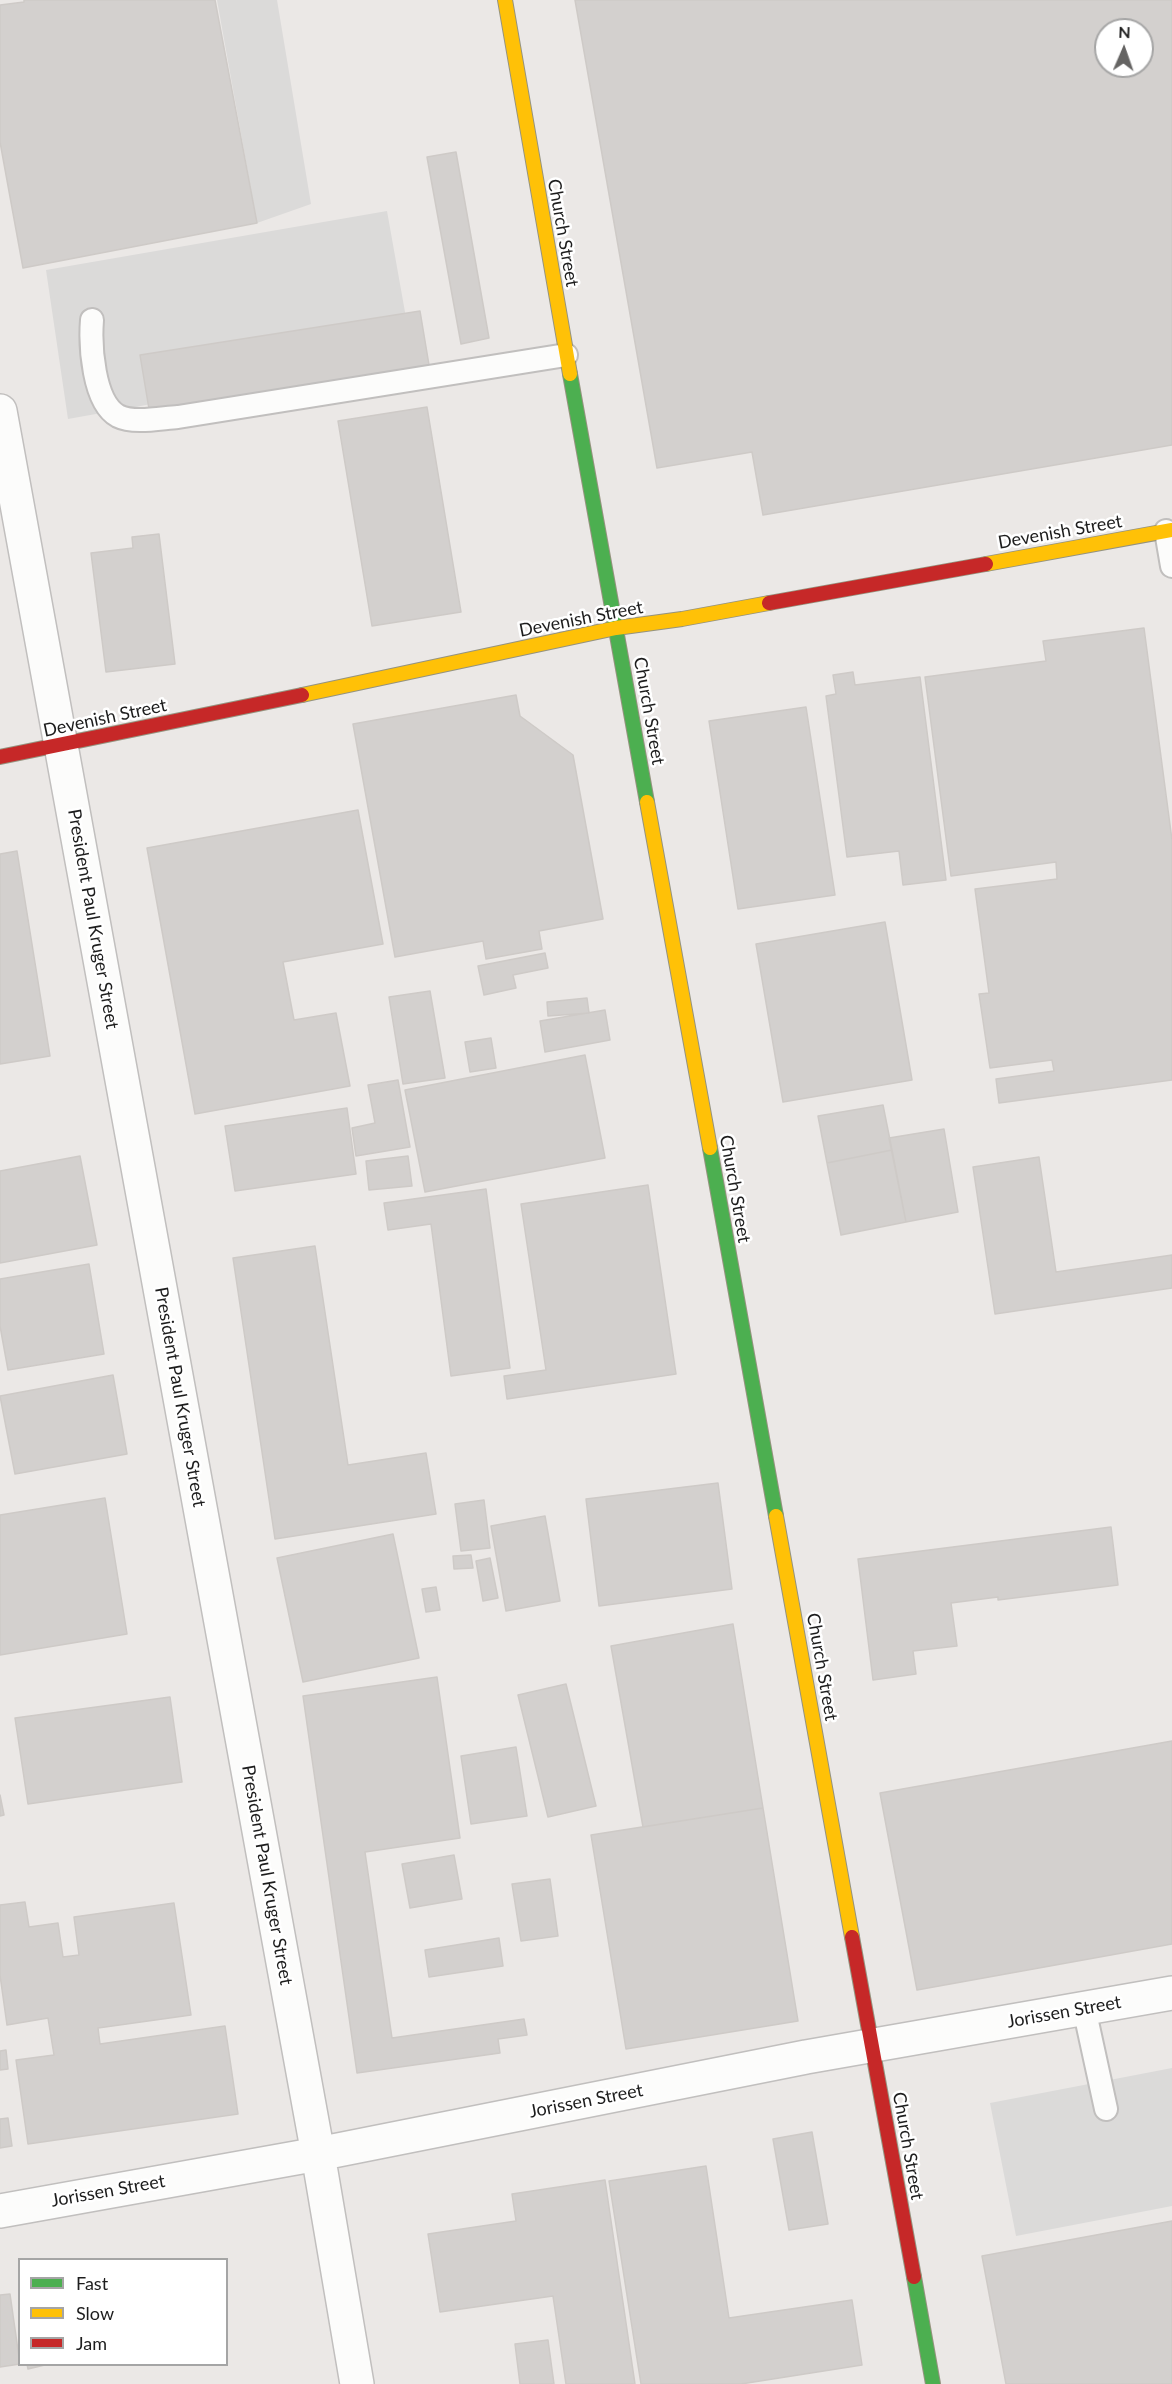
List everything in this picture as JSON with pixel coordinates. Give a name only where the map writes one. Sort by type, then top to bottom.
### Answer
[{"type":"street","name":"Church Street","points":[[505,0],[603,568],[616,628],[933,2384]]},
{"type":"street","name":"President Paul Kruger Street","points":[[0,411],[318,2154],[357,2384]]},
{"type":"street","name":"Devenish Street","points":[[0,757],[616,628],[682,619],[1169,530]]},
{"type":"street","name":"Jorissen Street","points":[[0,2211],[318,2154],[873,2045],[1172,1993]]},
{"type":"lane","points":[[92,320],[91,335],[98,387],[106,402],[117,415],[132,420],[178,417],[566,355]]},
{"type":"lane","points":[[1169,530],[1172,566]]},
{"type":"lane","points":[[1084,2008],[1106,2109]]},
{"type":"shaded area","points":[[217,0],[277,0],[311,204],[257,223]]},
{"type":"shaded area","points":[[387,211],[413,357],[68,419],[46,270]]},
{"type":"shaded area","points":[[1172,2068],[1172,2206],[1016,2236],[990,2103]]},
{"type":"building","points":[[24,0],[215,0],[257,223],[23,268],[0,142],[0,5],[24,2]]},
{"type":"building","points":[[575,0],[1172,0],[1172,445],[763,515],[752,452],[657,468]]},
{"type":"building","points":[[456,152],[489,338],[461,344],[427,157]]},
{"type":"building","points":[[420,311],[432,383],[152,427],[140,355]]},
{"type":"building","points":[[427,407],[461,612],[372,626],[338,421]]},
{"type":"building","points":[[159,534],[175,664],[106,672],[91,553],[133,548],[132,537]]},
{"type":"building","points":[[1144,628],[1172,840],[1172,1080],[999,1103],[996,1079],[1054,1071],[1052,1060],[990,1068],[979,994],[989,993],[975,889],[1057,879],[1056,862],[951,876],[925,677],[1046,661],[1043,641]]},
{"type":"building","points":[[853,672],[855,685],[920,677],[946,880],[903,885],[899,851],[847,857],[826,696],[836,694],[833,675]]},
{"type":"building","points":[[516,695],[520,716],[573,755],[603,919],[539,931],[542,949],[486,959],[483,941],[395,957],[353,724]]},
{"type":"building","points":[[806,707],[835,895],[738,909],[709,721]]},
{"type":"building","points":[[358,810],[383,944],[283,962],[294,1020],[336,1013],[350,1086],[195,1114],[147,848]]},
{"type":"building","points":[[17,851],[50,1056],[0,1064],[0,854]]},
{"type":"building","points":[[885,922],[912,1080],[783,1102],[756,944]]},
{"type":"building","points":[[545,953],[548,968],[513,975],[516,988],[484,995],[478,966]]},
{"type":"building","points":[[430,991],[445,1078],[403,1084],[389,997]]},
{"type":"building","points":[[587,998],[589,1013],[548,1016],[547,1002]]},
{"type":"building","points":[[605,1010],[610,1040],[545,1052],[540,1021]]},
{"type":"building","points":[[491,1038],[496,1068],[470,1072],[465,1042]]},
{"type":"building","points":[[585,1055],[605,1158],[425,1192],[405,1090]]},
{"type":"building","points":[[398,1080],[410,1147],[356,1156],[352,1128],[375,1123],[368,1085]]},
{"type":"building","points":[[883,1105],[892,1150],[827,1163],[818,1116]]},
{"type":"building","points":[[347,1108],[356,1174],[235,1191],[225,1126]]},
{"type":"building","points":[[944,1129],[958,1212],[906,1222],[889,1138]]},
{"type":"building","points":[[892,1150],[906,1222],[841,1235],[827,1163]]},
{"type":"building","points":[[80,1156],[97,1245],[0,1263],[0,1171]]},
{"type":"building","points":[[408,1156],[412,1186],[369,1190],[366,1161]]},
{"type":"building","points":[[1039,1157],[1056,1272],[1172,1255],[1172,1288],[995,1314],[973,1167]]},
{"type":"building","points":[[648,1185],[676,1374],[507,1399],[504,1376],[546,1370],[521,1204]]},
{"type":"building","points":[[486,1189],[510,1368],[451,1376],[431,1224],[388,1230],[384,1203]]},
{"type":"building","points":[[315,1246],[348,1465],[426,1453],[436,1514],[275,1539],[233,1258]]},
{"type":"building","points":[[89,1264],[104,1354],[8,1370],[0,1326],[0,1279]]},
{"type":"building","points":[[113,1375],[127,1454],[15,1474],[0,1396]]},
{"type":"building","points":[[718,1483],[732,1589],[599,1606],[586,1499]]},
{"type":"building","points":[[105,1498],[127,1634],[0,1655],[0,1515]]},
{"type":"building","points":[[484,1500],[490,1548],[461,1551],[455,1504]]},
{"type":"building","points":[[545,1516],[560,1601],[506,1611],[491,1526]]},
{"type":"building","points":[[1111,1527],[1118,1585],[998,1600],[998,1597],[951,1603],[957,1646],[913,1651],[916,1674],[873,1680],[858,1559]]},
{"type":"building","points":[[393,1534],[419,1658],[303,1682],[277,1558]]},
{"type":"building","points":[[471,1555],[473,1568],[454,1569],[453,1556]]},
{"type":"building","points":[[490,1558],[498,1598],[483,1601],[476,1561]]},
{"type":"building","points":[[436,1587],[440,1610],[426,1612],[422,1589]]},
{"type":"building","points":[[733,1624],[763,1808],[643,1827],[611,1646]]},
{"type":"building","points":[[437,1677],[460,1838],[365,1852],[392,2038],[524,2019],[527,2035],[498,2039],[500,2053],[357,2073],[303,1696]]},
{"type":"building","points":[[566,1684],[596,1806],[548,1817],[518,1695]]},
{"type":"building","points":[[170,1697],[182,1782],[28,1804],[15,1718]]},
{"type":"building","points":[[1172,1741],[1172,1944],[917,1990],[880,1793]]},
{"type":"building","points":[[516,1747],[527,1816],[471,1824],[461,1756]]},
{"type":"building","points":[[0,1795],[4,1815],[0,1816]]},
{"type":"building","points":[[763,1808],[798,2021],[626,2049],[591,1835]]},
{"type":"building","points":[[454,1855],[462,1899],[410,1908],[402,1864]]},
{"type":"building","points":[[550,1879],[558,1936],[521,1941],[512,1884]]},
{"type":"building","points":[[25,1902],[29,1927],[58,1923],[63,1957],[79,1955],[74,1917],[174,1903],[191,2015],[98,2028],[100,2044],[225,2026],[238,2114],[28,2144],[16,2060],[54,2055],[48,2018],[7,2025],[0,1975],[0,1905]]},
{"type":"building","points":[[499,1938],[503,1966],[429,1977],[425,1950]]},
{"type":"building","points":[[6,2050],[8,2069],[0,2070],[0,2051]]},
{"type":"building","points":[[8,2118],[12,2146],[0,2148],[0,2119]]},
{"type":"building","points":[[812,2132],[828,2224],[789,2230],[773,2139]]},
{"type":"building","points":[[706,2166],[729,2318],[852,2300],[862,2365],[741,2384],[641,2384],[609,2181]]},
{"type":"building","points":[[605,2180],[635,2384],[566,2384],[553,2296],[440,2312],[428,2234],[516,2221],[512,2194]]},
{"type":"building","points":[[1172,2221],[1172,2384],[1006,2384],[982,2256]]},
{"type":"building","points":[[10,2294],[18,2364],[0,2367],[0,2295]]},
{"type":"building","points":[[548,2340],[554,2384],[520,2384],[515,2344]]},
{"type":"traffic: fast","points":[[570,374],[647,802]]},
{"type":"traffic: fast","points":[[710,1148],[776,1516]]},
{"type":"traffic: fast","points":[[914,2277],[933,2384]]},
{"type":"traffic: slow","points":[[505,0],[570,374]]},
{"type":"traffic: slow","points":[[986,564],[1172,530]]},
{"type":"traffic: slow","points":[[302,695],[616,628],[769,603]]},
{"type":"traffic: slow","points":[[647,802],[710,1148]]},
{"type":"traffic: slow","points":[[776,1516],[852,1937]]},
{"type":"traffic: jam","points":[[769,603],[986,564]]},
{"type":"traffic: jam","points":[[0,757],[302,695]]},
{"type":"traffic: jam","points":[[852,1937],[914,2277]]}]
